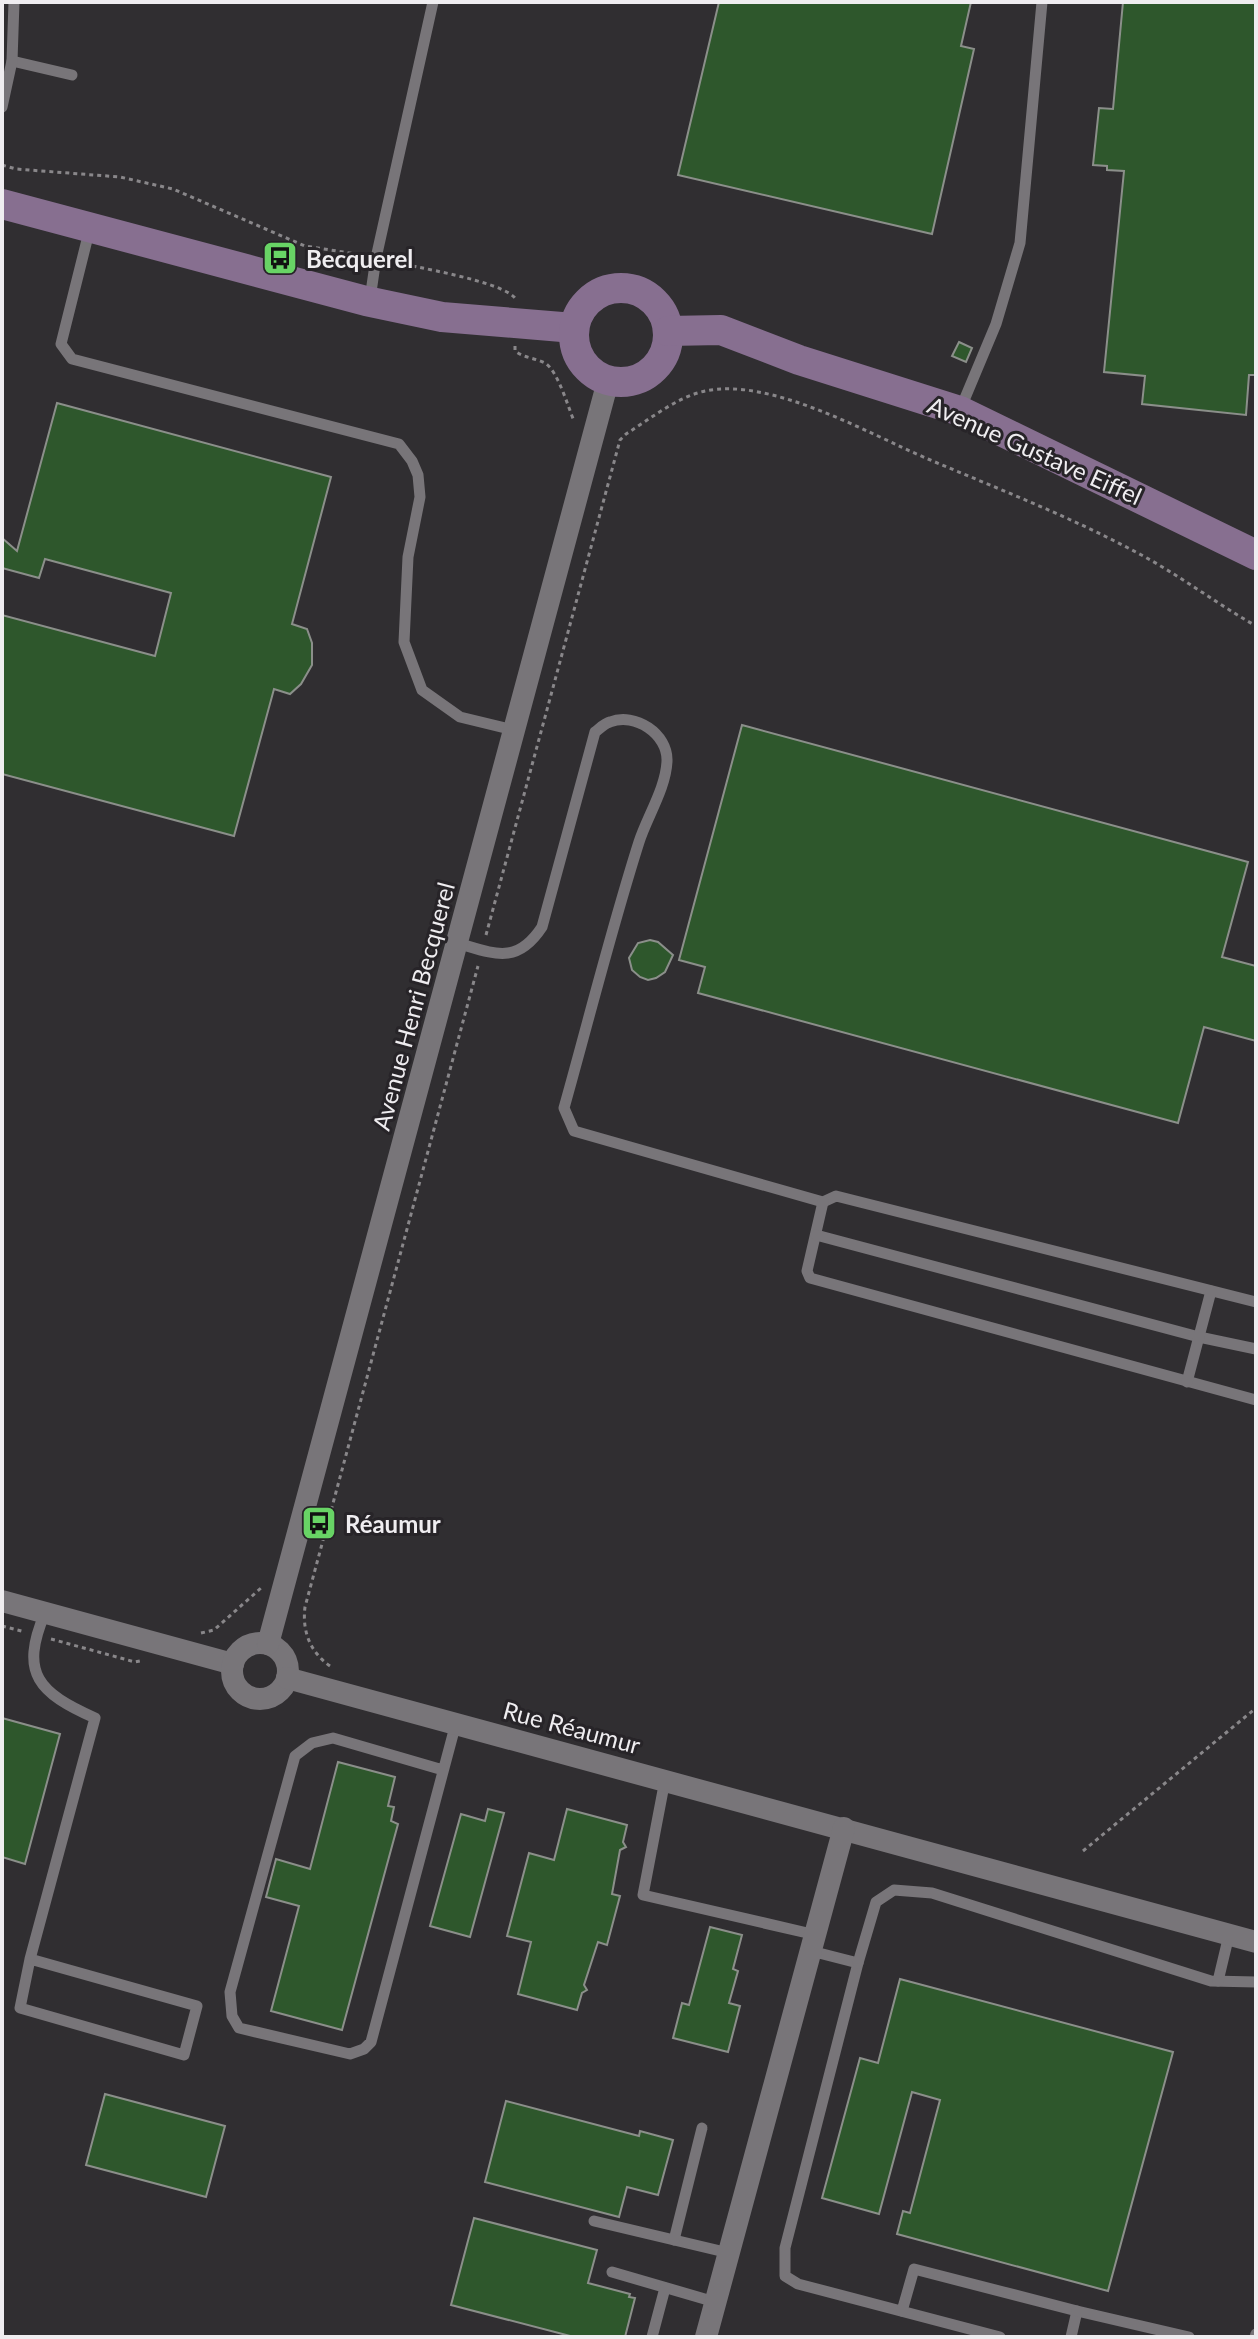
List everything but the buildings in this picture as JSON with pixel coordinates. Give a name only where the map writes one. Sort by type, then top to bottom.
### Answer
[{"type":"street","points":[[2,204],[369,302],[442,317],[574,328]]},
{"type":"street","points":[[615,288],[644,294],[664,316],[668,331],[667,346],[652,372],[638,380],[623,383],[608,381],[585,367],[574,342],[574,328],[588,301],[615,288]]},
{"type":"street","name":"Avenue Gustave Eiffel","points":[[668,331],[721,330],[799,360],[960,411],[1256,555]]},
{"type":"street","name":"Avenue Henri Becquerel","points":[[268,1644],[608,381]]},
{"type":"street","points":[[2,1601],[233,1664]]},
{"type":"street","points":[[250,1644],[268,1644],[286,1661],[287,1678],[278,1692],[270,1697],[253,1698],[234,1681],[233,1664],[250,1644]]},
{"type":"street","name":"Rue Réaumur","points":[[287,1678],[1256,1942]]},
{"type":"street","points":[[706,2337],[844,1828]]},
{"type":"lane","points":[[2,107],[12,61],[14,2]]},
{"type":"lane","points":[[369,302],[433,2]]},
{"type":"lane","points":[[960,411],[996,324],[1020,243],[1042,2]]},
{"type":"lane","points":[[12,61],[72,75]]},
{"type":"lane","points":[[90,228],[61,344],[72,359],[399,444],[418,475],[420,497],[408,557],[404,642],[422,690],[460,717],[514,730]]},
{"type":"lane","points":[[457,943],[504,954],[529,946],[542,927],[595,732],[609,722],[623,720],[640,723],[655,732],[667,759],[640,841],[564,1108],[574,1131],[823,1202],[836,1196],[1256,1302]]},
{"type":"lane","points":[[823,1202],[807,1271],[810,1278],[1256,1400]]},
{"type":"lane","points":[[816,1235],[1199,1337],[1256,1349]]},
{"type":"lane","points":[[1187,1382],[1211,1291]]},
{"type":"lane","points":[[30,1959],[197,2006],[184,2055],[20,2008],[30,1959],[95,1718],[62,1703],[45,1688],[33,1663],[36,1635],[45,1613]]},
{"type":"lane","points":[[443,1770],[333,1738],[312,1743],[295,1756],[230,1992],[232,2016],[239,2028],[350,2054],[364,2049],[371,2042],[456,1723]]},
{"type":"lane","points":[[665,1779],[643,1895],[813,1943],[858,1963]]},
{"type":"lane","points":[[1000,2337],[798,2284],[785,2276],[785,2248],[876,1902],[894,1890],[932,1893],[1218,1981],[1256,1982]]},
{"type":"lane","points":[[1218,1981],[1229,1935]]},
{"type":"lane","points":[[674,2240],[702,2128]]},
{"type":"lane","points":[[594,2221],[729,2253]]},
{"type":"lane","points":[[902,2311],[914,2269],[1189,2337]]},
{"type":"lane","points":[[612,2272],[715,2302]]},
{"type":"lane","points":[[652,2337],[665,2288]]},
{"type":"lane","points":[[1071,2337],[1077,2311]]},
{"type":"path","points":[[2,165],[16,169],[120,177],[173,189],[305,246],[376,258],[493,285],[511,293],[516,300],[515,351],[546,363],[553,371],[577,427],[593,434]]},
{"type":"path","points":[[291,1560],[316,1566],[620,440],[626,434],[686,398],[706,391],[734,389],[774,395],[818,410],[1020,497],[1134,551],[1256,626]]},
{"type":"path","points":[[198,1634],[214,1630],[261,1589],[264,1579]]},
{"type":"path","points":[[2,1626],[135,1662],[141,1661],[146,1640]]},
{"type":"path","points":[[1083,1851],[1256,1708]]},
{"type":"place","name":"Becquerel","points":[[280,258]]},
{"type":"place","name":"Réaumur","points":[[319,1523]]}]
